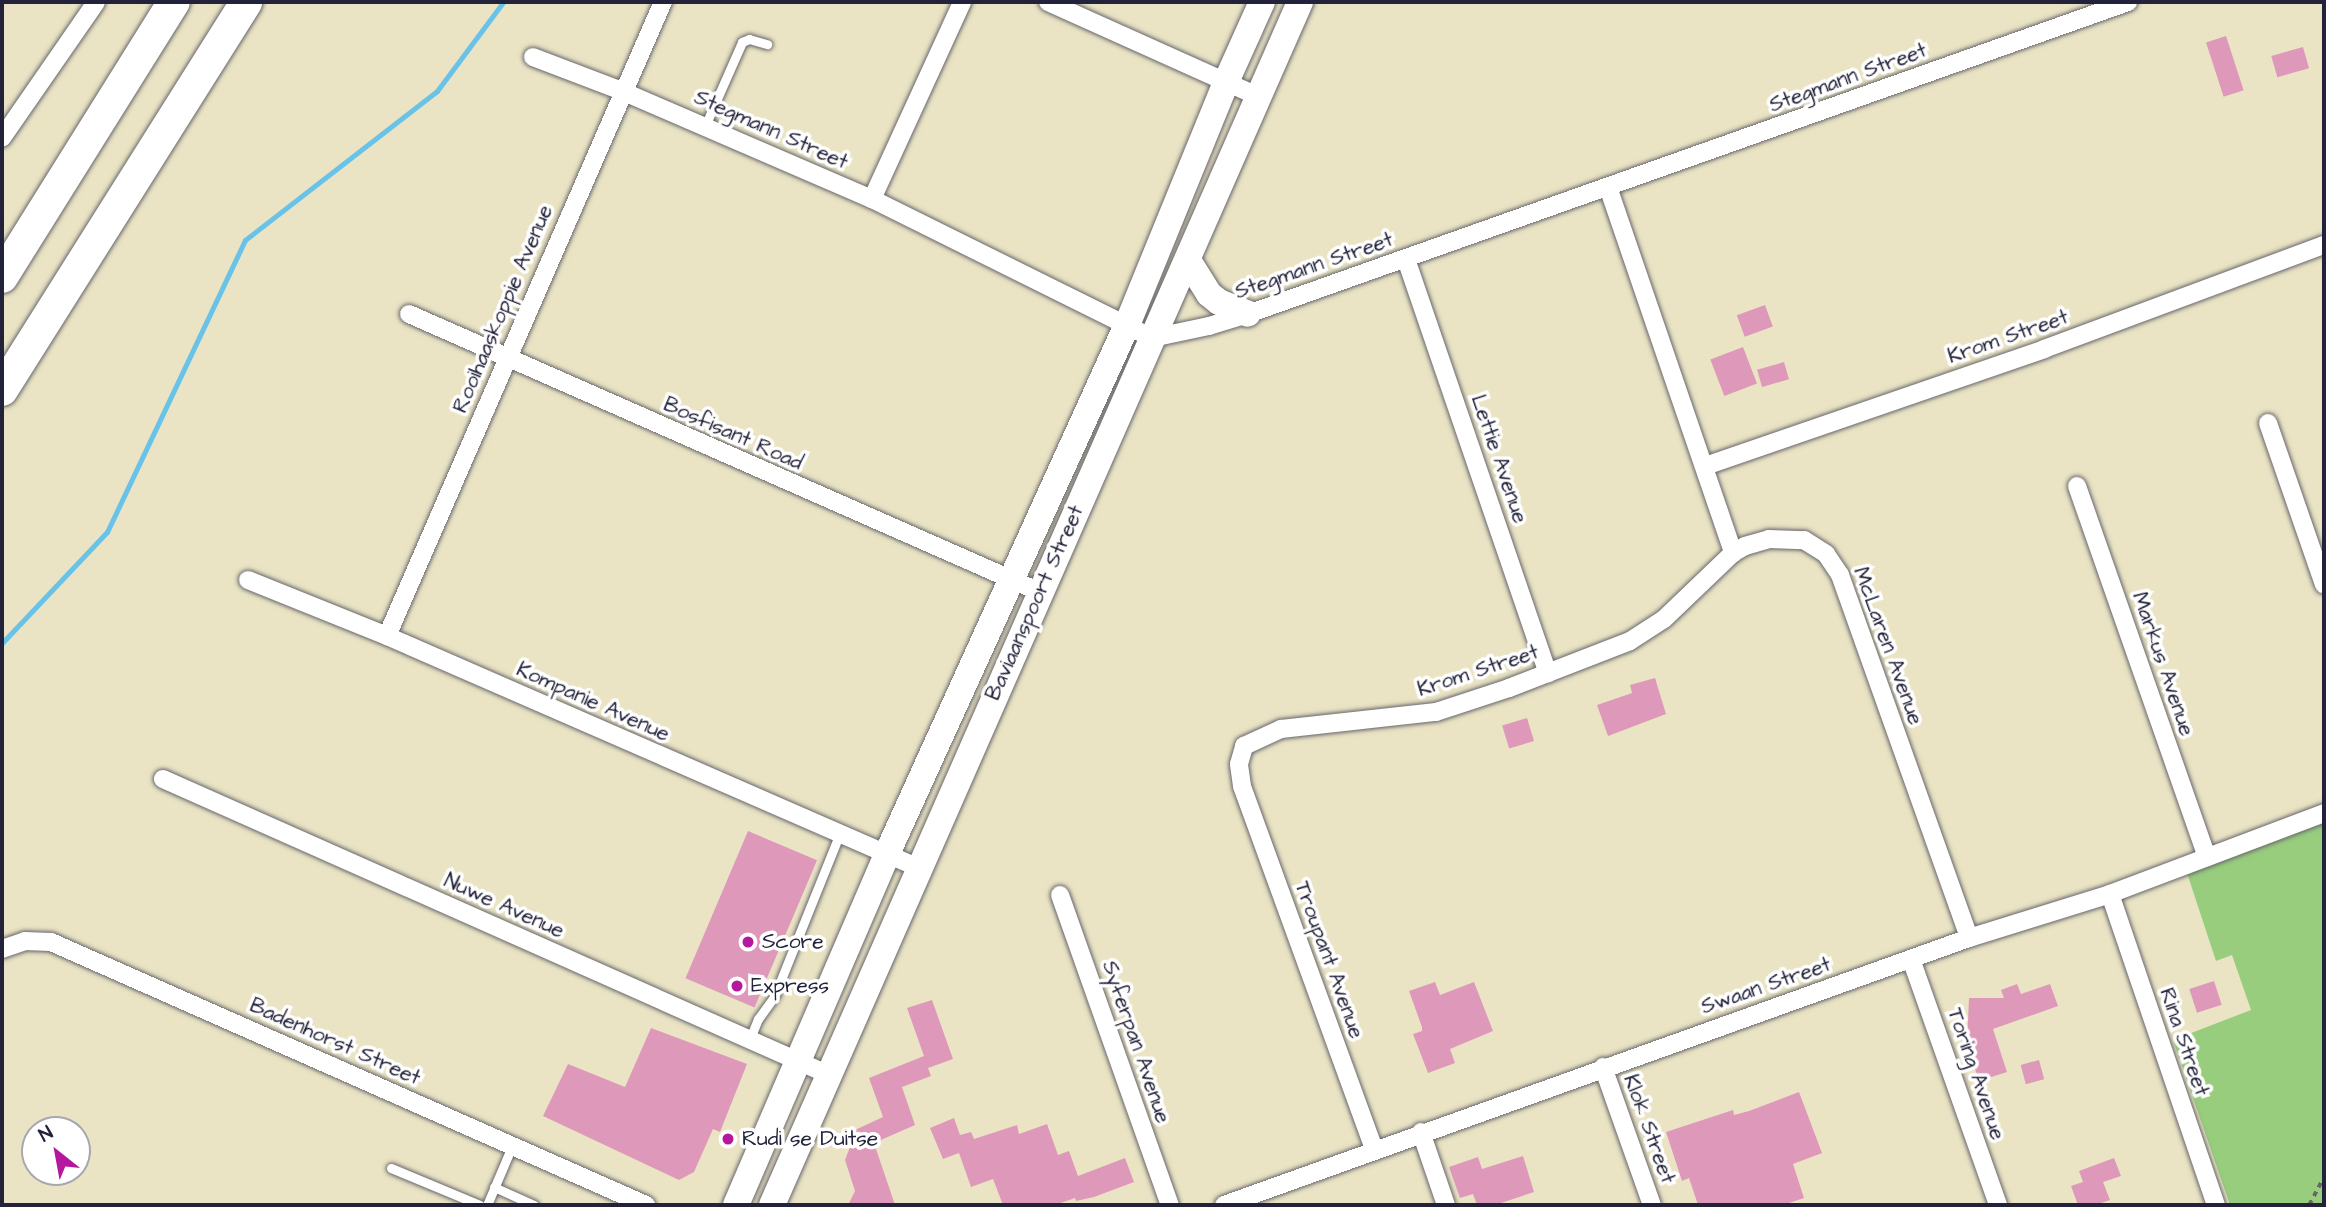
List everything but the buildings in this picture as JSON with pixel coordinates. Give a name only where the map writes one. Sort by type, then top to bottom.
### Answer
[{"type":"highway","points":[[2,277],[174,2]]},
{"type":"highway","points":[[2,390],[246,2]]},
{"type":"main road","name":"Baviaanspoort Street","points":[[736,1205],[886,856],[1126,325],[1226,82],[1262,2]]},
{"type":"main road","name":"Baviaanspoort Street","points":[[772,1205],[827,1074],[1152,338],[1189,262],[1300,2]]},
{"type":"main road","points":[[1189,262],[1209,293],[1219,302],[1248,314]]},
{"type":"street","points":[[2,138],[8,118],[96,2]]},
{"type":"street","name":"Rooihaaskoppie Avenue","points":[[387,636],[663,2]]},
{"type":"street","points":[[872,199],[962,2]]},
{"type":"street","points":[[1048,2],[1258,96]]},
{"type":"street","name":"Stegmann Street","points":[[533,57],[622,91],[872,199],[1152,338],[1209,326],[1248,314],[2128,2]]},
{"type":"street","points":[[1608,187],[1733,554]]},
{"type":"street","name":"Krom Street","points":[[1704,466],[2044,349],[2324,246]]},
{"type":"street","name":"Lettie Avenue","points":[[1406,259],[1548,673]]},
{"type":"street","name":"Bosfisant Road","points":[[409,314],[1040,592]]},
{"type":"street","points":[[2268,423],[2324,585]]},
{"type":"street","name":"Markus Avenue","points":[[2077,486],[2207,857]]},
{"type":"street","name":"McLaren Avenue","points":[[1733,554],[1745,546],[1769,539],[1804,540],[1826,554],[1840,575],[1969,938]]},
{"type":"street","name":"Krom Street","points":[[1242,786],[1239,764],[1244,746],[1281,729],[1436,712],[1630,641],[1664,619],[1733,554]]},
{"type":"street","name":"Kompanie Avenue","points":[[248,580],[387,636],[886,856],[919,868]]},
{"type":"street","name":"Nuwe Avenue","points":[[163,779],[827,1074]]},
{"type":"street","name":"Troupant Avenue","points":[[1242,786],[1374,1149]]},
{"type":"street","name":"Swaan Street","points":[[1231,1204],[1374,1149],[1603,1067],[1969,938],[2110,894],[2324,813]]},
{"type":"street","name":"Rina Street","points":[[2110,894],[2216,1205]]},
{"type":"street","name":"Syferpan Avenue","points":[[1060,895],[1170,1205]]},
{"type":"street","name":"Badenhorst Street","points":[[2,949],[25,941],[51,942],[646,1205]]},
{"type":"street","name":"Toring Avenue","points":[[1911,959],[1998,1205]]},
{"type":"street","name":"Klok Street","points":[[1603,1067],[1652,1205]]},
{"type":"street","points":[[1421,1132],[1446,1205]]},
{"type":"lane","points":[[705,126],[742,42],[749,39],[767,44]]},
{"type":"lane","points":[[749,1041],[758,1019],[774,997],[839,835]]},
{"type":"lane","points":[[487,1205],[512,1146]]},
{"type":"lane","points":[[391,1168],[480,1205]]},
{"type":"lane","points":[[494,1187],[534,1205]]},
{"type":"path","points":[[2309,1205],[2324,1178]]},
{"type":"green space","points":[[2324,821],[2324,1205],[2230,1205],[2173,1040],[2251,1010],[2232,955],[2216,961],[2186,870]]},
{"type":"waterway","points":[[2,643],[107,532],[245,240],[437,91],[503,2]]},
{"type":"place","name":"Score","points":[[748,942]]},
{"type":"place","name":"Express","points":[[737,986]]},
{"type":"place","name":"Rudi se Duitse","points":[[728,1139]]}]
